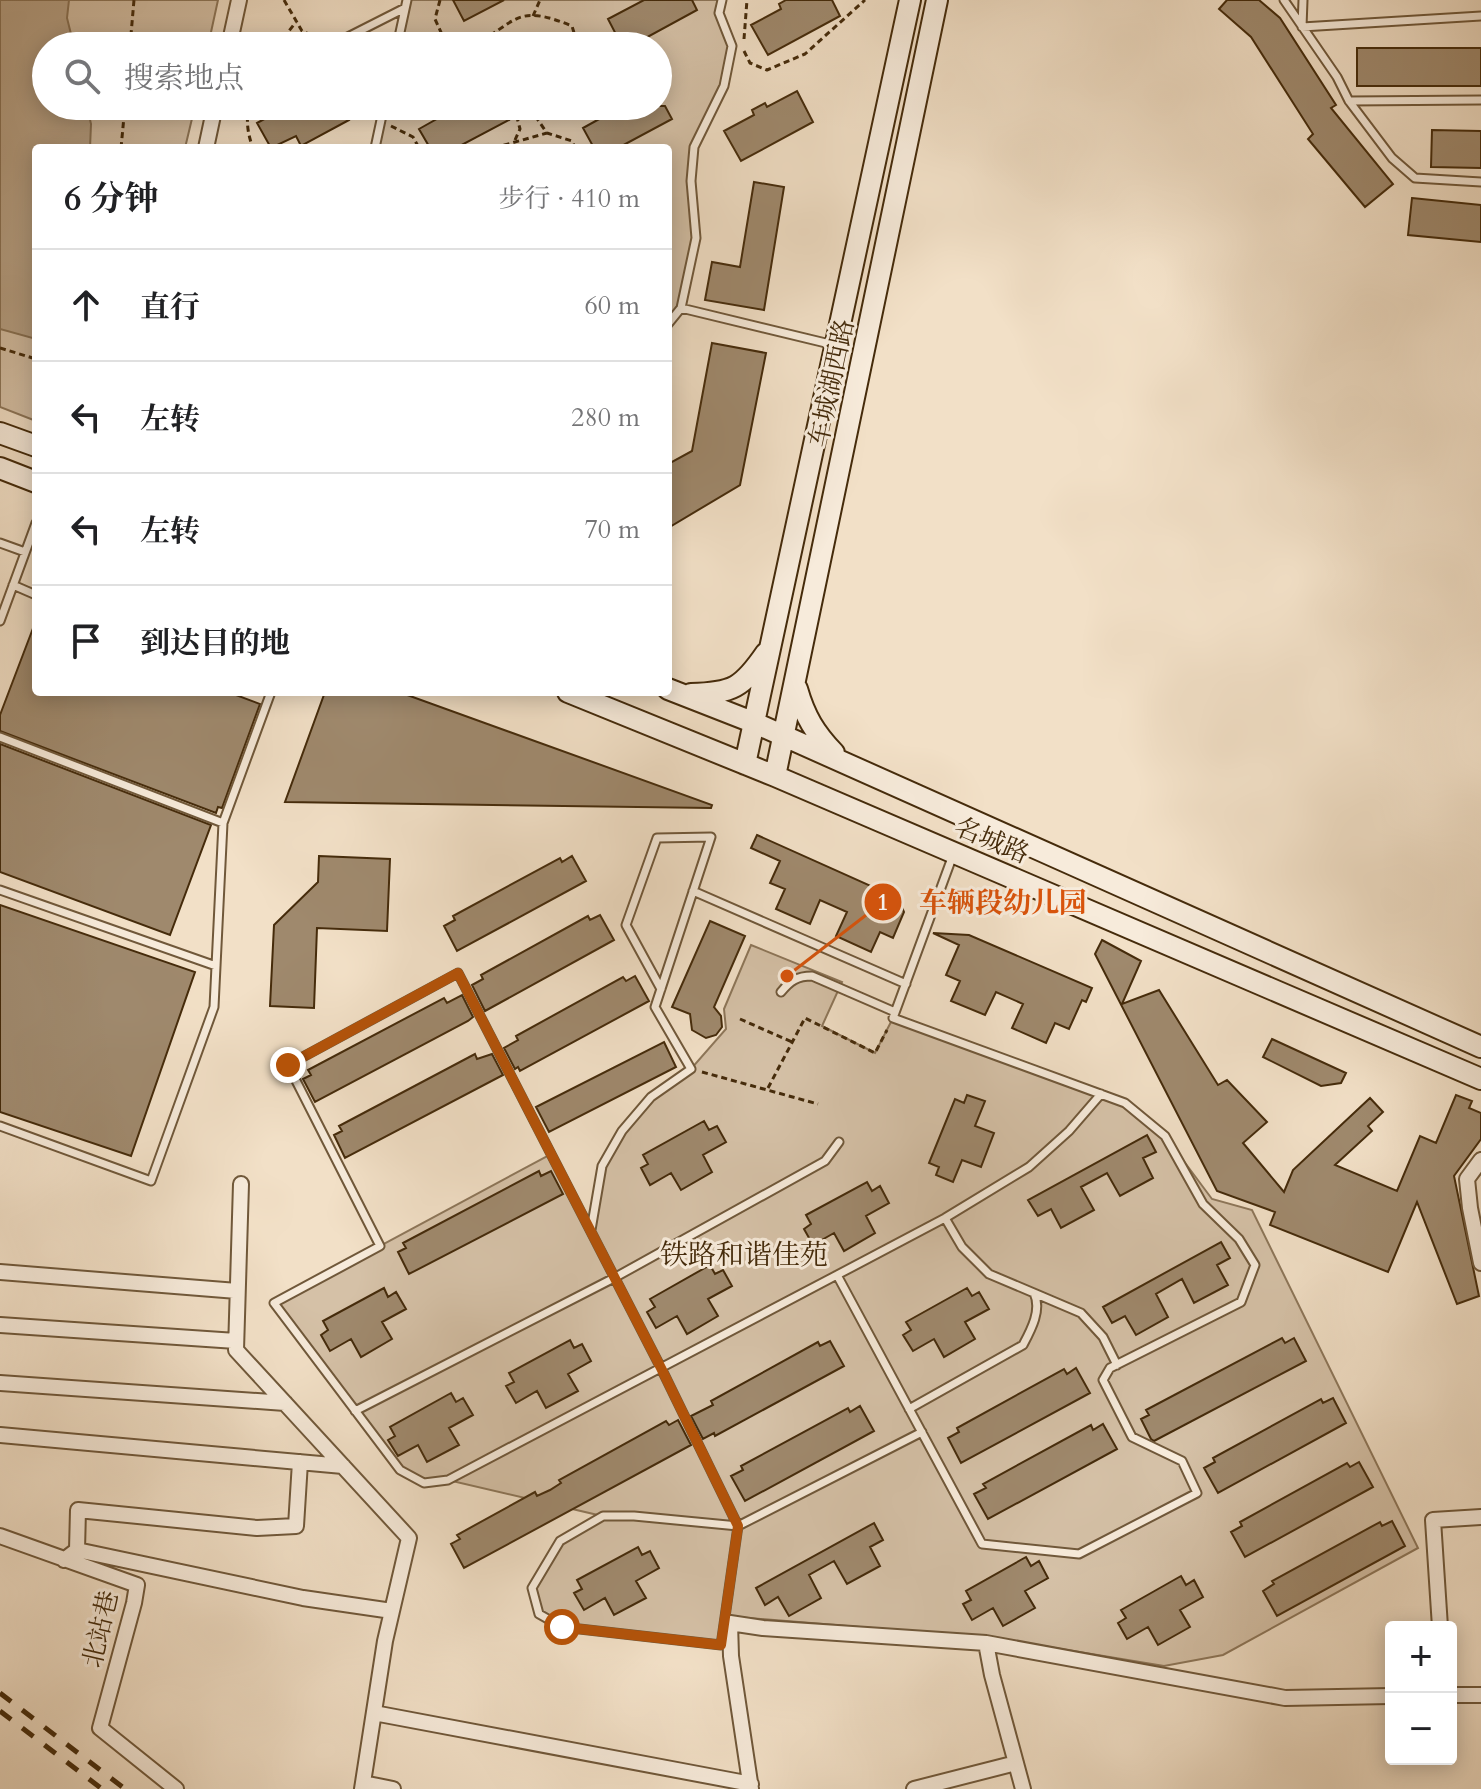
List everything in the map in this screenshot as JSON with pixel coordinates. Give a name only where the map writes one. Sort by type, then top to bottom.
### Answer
[{"type":"main road","name":"车城湖西路","points":[[745,764],[910,0]]},
{"type":"main road","name":"车城湖西路","points":[[775,776],[937,0]]},
{"type":"main road","points":[[0,433],[32,445]]},
{"type":"main road","points":[[0,468],[32,480]]},
{"type":"main road","points":[[675,692],[723,693],[748,678],[772,643]]},
{"type":"main road","points":[[796,685],[804,715],[814,732],[843,762]]},
{"type":"main road","name":"名城路","points":[[675,692],[785,736],[1481,1047]]},
{"type":"main road","name":"名城路","points":[[578,696],[775,776],[1481,1079]]},
{"type":"street","points":[[232,32],[239,0]]},
{"type":"street","points":[[207,144],[212,120]]},
{"type":"street","points":[[1481,1160],[1467,1179],[1481,1263]]},
{"type":"street","points":[[241,1184],[236,1350],[409,1538],[392,1611],[363,1786],[393,1789]]},
{"type":"street","points":[[0,1272],[237,1291]]},
{"type":"street","points":[[0,1325],[236,1341]]},
{"type":"street","points":[[0,1383],[285,1403]]},
{"type":"street","points":[[0,1435],[343,1466]]},
{"type":"street","points":[[77,1550],[78,1510],[257,1528],[296,1526],[300,1462]]},
{"type":"street","points":[[1440,1621],[1433,1520],[1481,1517]]},
{"type":"street","name":"北站巷","points":[[0,1536],[137,1585],[100,1728],[176,1789]]},
{"type":"street","points":[[64,1560],[77,1550],[303,1598],[392,1611]]},
{"type":"street","points":[[374,1713],[751,1787],[731,1656],[730,1623],[763,1628],[986,1643],[1285,1698],[1385,1696]]},
{"type":"street","points":[[986,1643],[1023,1789]]},
{"type":"street","points":[[1457,1695],[1481,1695]]},
{"type":"street","points":[[914,1789],[1016,1763]]},
{"type":"lane","points":[[672,319],[681,308],[696,238],[691,181],[694,147],[724,86],[732,46],[719,13],[722,0]]},
{"type":"lane","points":[[1284,0],[1337,77],[1349,101],[1392,158],[1415,178],[1481,182]]},
{"type":"lane","points":[[1302,27],[1303,0]]},
{"type":"lane","points":[[355,32],[406,4]]},
{"type":"lane","points":[[400,32],[406,4]]},
{"type":"lane","points":[[1302,27],[1481,16]]},
{"type":"lane","points":[[1349,101],[1481,100]]},
{"type":"lane","points":[[376,144],[380,122]]},
{"type":"lane","points":[[681,308],[836,346]]},
{"type":"lane","points":[[0,621],[32,534]]},
{"type":"lane","points":[[0,543],[25,552]]},
{"type":"lane","points":[[13,585],[32,593]]},
{"type":"lane","points":[[0,1126],[151,1181],[214,1007],[223,823],[270,696]]},
{"type":"lane","points":[[0,737],[223,823]]},
{"type":"lane","points":[[591,1233],[602,1166],[622,1131],[651,1097],[691,1069],[655,1007],[661,989],[693,891],[711,837],[657,838],[626,925],[661,989]]},
{"type":"lane","points":[[894,1015],[954,852]]},
{"type":"lane","points":[[0,890],[216,966]]},
{"type":"lane","points":[[693,891],[906,984]]},
{"type":"lane","points":[[922,1432],[738,1526],[603,1516],[560,1541],[532,1588],[539,1614],[562,1627],[721,1645],[738,1526],[661,1368],[458,973],[288,1065],[380,1246],[274,1303],[400,1470],[424,1483],[448,1480],[661,1368],[945,1218],[1029,1167],[1069,1131],[1101,1094]]},
{"type":"lane","points":[[781,992],[790,981],[812,976],[894,1015],[1125,1103],[1165,1136],[1203,1204],[1239,1239],[1255,1265],[1241,1302],[1110,1368],[1103,1380],[1132,1437],[1182,1461],[1197,1493],[1079,1554],[982,1544],[837,1275]]},
{"type":"lane","points":[[355,1411],[614,1278],[825,1161],[839,1142]]},
{"type":"lane","points":[[945,1218],[962,1247],[989,1274],[1081,1313],[1103,1337],[1117,1365]]},
{"type":"lane","points":[[909,1409],[1023,1345],[1033,1327],[1038,1301],[1034,1293]]},
{"type":"path","points":[[131,32],[134,0]]},
{"type":"path","points":[[284,0],[304,32]]},
{"type":"path","points":[[440,0],[435,19],[441,32]]},
{"type":"path","points":[[533,16],[540,0]]},
{"type":"path","points":[[747,0],[743,48],[750,63],[767,70],[805,54],[865,0]]},
{"type":"path","points":[[493,32],[513,18],[544,15],[572,26],[574,32]]},
{"type":"path","points":[[288,32],[296,22]]},
{"type":"path","points":[[121,144],[124,120]]},
{"type":"path","points":[[248,120],[252,144]]},
{"type":"path","points":[[515,141],[520,129],[518,120]]},
{"type":"path","points":[[538,120],[547,133]]},
{"type":"path","points":[[380,122],[413,137],[417,144]]},
{"type":"path","points":[[506,144],[547,133],[573,144]]},
{"type":"path","points":[[0,348],[32,358]]},
{"type":"path","points":[[768,1088],[805,1018],[875,1053],[894,1015]]},
{"type":"path","points":[[740,1019],[792,1042]]},
{"type":"path","points":[[691,1069],[818,1104]]},
{"type":"shaded area","points":[[0,0],[218,0],[211,32],[32,32],[32,120],[192,120],[186,144],[32,144],[32,419],[0,407]]},
{"type":"shaded area","points":[[0,0],[69,0],[67,18],[70,32],[32,32],[32,120],[90,120],[90,144],[32,144],[32,338],[0,329]]},
{"type":"shaded area","points":[[407,0],[722,0],[719,13],[732,46],[724,86],[694,147],[691,181],[696,238],[681,308],[672,319],[672,144],[376,144],[381,120],[672,120],[672,32],[400,32]]},
{"type":"shaded area","points":[[751,945],[842,982],[822,1026],[875,1053],[893,1018],[1125,1103],[1165,1136],[1212,1199],[1252,1210],[1418,1548],[1223,1655],[1164,1666],[995,1638],[725,1616],[721,1645],[562,1627],[539,1614],[532,1588],[560,1541],[602,1516],[448,1480],[424,1483],[400,1470],[274,1303],[551,1154],[590,1231],[602,1166],[620,1135],[651,1097],[691,1069],[726,1029],[724,1009]]},
{"type":"building","points":[[453,0],[504,0],[464,21]]},
{"type":"building","points":[[644,0],[692,0],[697,10],[657,32],[615,32],[608,19]]},
{"type":"building","points":[[786,0],[832,0],[840,16],[768,55],[751,25],[781,9],[779,4]]},
{"type":"building","points":[[1227,0],[1259,0],[1280,18],[1336,105],[1331,108],[1393,184],[1365,207],[1308,139],[1313,134],[1251,37],[1219,9]]},
{"type":"building","points":[[1357,48],[1481,48],[1481,86],[1357,86]]},
{"type":"building","points":[[797,91],[813,122],[741,161],[724,131],[754,115],[752,110],[765,103],[767,107]]},
{"type":"building","points":[[262,120],[349,120],[305,144],[300,144],[296,136],[279,144],[269,144],[257,123]]},
{"type":"building","points":[[435,120],[509,120],[464,144],[428,144],[419,129]]},
{"type":"building","points":[[598,120],[670,120],[625,144],[592,144],[583,128]]},
{"type":"building","points":[[1432,130],[1481,131],[1481,168],[1431,167]]},
{"type":"building","points":[[754,182],[784,187],[764,310],[705,300],[712,262],[740,267]]},
{"type":"building","points":[[1412,198],[1481,205],[1481,242],[1408,235]]},
{"type":"building","points":[[712,343],[766,353],[740,485],[672,526],[672,462],[692,451]]},
{"type":"building","points":[[32,631],[32,696],[239,696],[260,704],[222,808],[218,807],[216,813],[0,731],[0,715]]},
{"type":"building","points":[[324,696],[410,696],[712,805],[711,808],[285,802]]},
{"type":"building","points":[[0,744],[211,825],[170,935],[0,872]]},
{"type":"building","points":[[757,835],[891,895],[904,912],[893,938],[880,932],[871,952],[836,936],[847,912],[820,900],[810,924],[776,909],[785,889],[770,883],[780,861],[751,848]]},
{"type":"building","points":[[319,856],[390,859],[387,931],[317,928],[314,1008],[270,1006],[274,925],[318,882]]},
{"type":"building","points":[[572,856],[586,881],[457,951],[444,926],[455,920],[453,916],[560,858],[562,862]]},
{"type":"building","points":[[0,905],[195,972],[131,1156],[0,1112]]},
{"type":"building","points":[[600,915],[614,940],[485,1011],[472,985],[483,979],[481,975],[588,916],[590,920]]},
{"type":"building","points":[[710,921],[745,936],[714,1007],[721,1016],[722,1027],[716,1035],[706,1038],[692,1030],[690,1014],[672,1007]]},
{"type":"building","points":[[933,933],[969,935],[1092,988],[1086,1002],[1082,1000],[1069,1029],[1055,1023],[1046,1043],[1012,1028],[1023,1004],[996,992],[985,1015],[951,1001],[960,981],[946,975],[959,945]]},
{"type":"building","points":[[1102,940],[1141,961],[1122,1004],[1159,990],[1218,1085],[1227,1080],[1267,1122],[1243,1143],[1284,1192],[1293,1170],[1370,1098],[1383,1112],[1368,1126],[1372,1131],[1335,1165],[1397,1191],[1420,1136],[1436,1143],[1456,1095],[1472,1101],[1469,1108],[1481,1113],[1481,1139],[1454,1176],[1479,1296],[1457,1304],[1417,1202],[1388,1272],[1270,1225],[1275,1212],[1217,1191],[1095,954]]},
{"type":"building","points":[[635,976],[649,1001],[520,1071],[518,1067],[515,1069],[504,1048],[518,1040],[516,1036],[623,977],[626,981]]},
{"type":"building","points":[[462,995],[473,1017],[468,1021],[315,1102],[303,1079],[311,1075],[308,1070],[444,998],[447,1003]]},
{"type":"building","points":[[1272,1039],[1346,1073],[1341,1083],[1321,1086],[1263,1057]]},
{"type":"building","points":[[664,1042],[676,1067],[549,1132],[536,1107]]},
{"type":"building","points":[[475,1054],[477,1059],[492,1054],[503,1075],[345,1158],[334,1135],[342,1131],[339,1126]]},
{"type":"building","points":[[967,1095],[985,1101],[975,1126],[994,1133],[981,1167],[962,1160],[953,1182],[936,1175],[939,1167],[929,1163],[955,1099],[964,1103]]},
{"type":"building","points":[[704,1121],[709,1130],[717,1126],[726,1142],[703,1155],[712,1172],[681,1190],[671,1173],[650,1185],[641,1168],[648,1164],[643,1155]]},
{"type":"building","points":[[1147,1135],[1156,1152],[1143,1158],[1153,1178],[1120,1196],[1107,1173],[1081,1187],[1094,1210],[1061,1228],[1051,1209],[1038,1216],[1028,1200]]},
{"type":"building","points":[[539,1171],[541,1176],[551,1171],[563,1194],[409,1274],[398,1252],[406,1248],[403,1243]]},
{"type":"building","points":[[867,1182],[872,1191],[880,1186],[889,1203],[866,1216],[875,1233],[844,1251],[834,1233],[813,1245],[804,1229],[811,1224],[806,1215]]},
{"type":"building","points":[[1221,1242],[1230,1258],[1217,1265],[1228,1285],[1194,1303],[1182,1279],[1156,1294],[1168,1317],[1136,1335],[1125,1316],[1112,1323],[1103,1307]]},
{"type":"building","points":[[710,1265],[715,1274],[723,1270],[732,1286],[708,1299],[718,1316],[687,1334],[677,1316],[656,1328],[647,1312],[655,1307],[650,1299]]},
{"type":"building","points":[[384,1288],[388,1297],[396,1292],[406,1309],[382,1322],[392,1339],[361,1357],[351,1339],[330,1351],[321,1335],[328,1330],[323,1321]]},
{"type":"building","points":[[967,1288],[972,1296],[979,1292],[989,1309],[965,1322],[975,1339],[944,1357],[934,1339],[913,1351],[903,1335],[911,1330],[906,1322]]},
{"type":"building","points":[[1282,1338],[1285,1343],[1294,1338],[1306,1361],[1154,1441],[1151,1439],[1141,1419],[1149,1415],[1146,1410]]},
{"type":"building","points":[[570,1340],[574,1348],[582,1344],[591,1361],[568,1374],[578,1391],[546,1408],[537,1391],[516,1403],[506,1386],[514,1382],[509,1373]]},
{"type":"building","points":[[830,1341],[844,1366],[715,1436],[714,1433],[703,1439],[691,1416],[713,1405],[711,1401],[818,1342],[820,1346]]},
{"type":"building","points":[[1076,1368],[1090,1393],[961,1463],[948,1438],[959,1432],[957,1428],[1064,1369],[1067,1374]]},
{"type":"building","points":[[451,1393],[456,1402],[463,1398],[473,1415],[449,1428],[459,1445],[427,1462],[418,1445],[398,1456],[388,1440],[395,1436],[390,1427]]},
{"type":"building","points":[[1333,1398],[1346,1423],[1218,1493],[1204,1468],[1215,1462],[1213,1458],[1321,1399],[1323,1403]]},
{"type":"building","points":[[860,1406],[874,1431],[745,1501],[731,1476],[743,1470],[741,1466],[848,1408],[850,1412]]},
{"type":"building","points":[[678,1420],[691,1445],[464,1568],[451,1544],[460,1539],[457,1535],[535,1492],[537,1496],[550,1490],[561,1483],[559,1480],[666,1421],[669,1425]]},
{"type":"building","points":[[1103,1424],[1117,1449],[988,1519],[974,1494],[986,1488],[983,1484],[1091,1425],[1093,1430]]},
{"type":"building","points":[[1359,1462],[1373,1487],[1245,1557],[1231,1532],[1242,1526],[1240,1522],[1347,1463],[1350,1467]]},
{"type":"building","points":[[1392,1521],[1405,1546],[1277,1616],[1263,1591],[1274,1584],[1272,1581],[1380,1522],[1382,1526]]},
{"type":"building","points":[[874,1523],[883,1540],[870,1547],[880,1566],[847,1584],[834,1561],[809,1575],[821,1598],[789,1616],[778,1597],[765,1605],[756,1588]]},
{"type":"building","points":[[638,1547],[642,1555],[650,1551],[659,1568],[636,1581],[646,1598],[614,1615],[605,1598],[584,1610],[574,1593],[582,1589],[577,1580]]},
{"type":"building","points":[[1026,1557],[1031,1566],[1039,1561],[1048,1578],[1025,1591],[1035,1608],[1003,1626],[993,1608],[972,1620],[963,1604],[971,1600],[966,1591]]},
{"type":"building","points":[[1181,1576],[1186,1585],[1194,1580],[1203,1597],[1180,1610],[1190,1627],[1158,1645],[1148,1627],[1127,1639],[1118,1623],[1126,1618],[1121,1610]]},
{"type":"railway","points":[[0,1693],[125,1789]]},
{"type":"railway","points":[[0,1711],[102,1789]]},
{"type":"place","name":"车辆段幼儿园","points":[[787,976]]},
{"type":"district","name":"铁路和谐佳苑","points":[[744,1254]]},
{"type":"route","points":[[288,1065],[458,973],[661,1368],[738,1526],[721,1645],[562,1627]]}]
